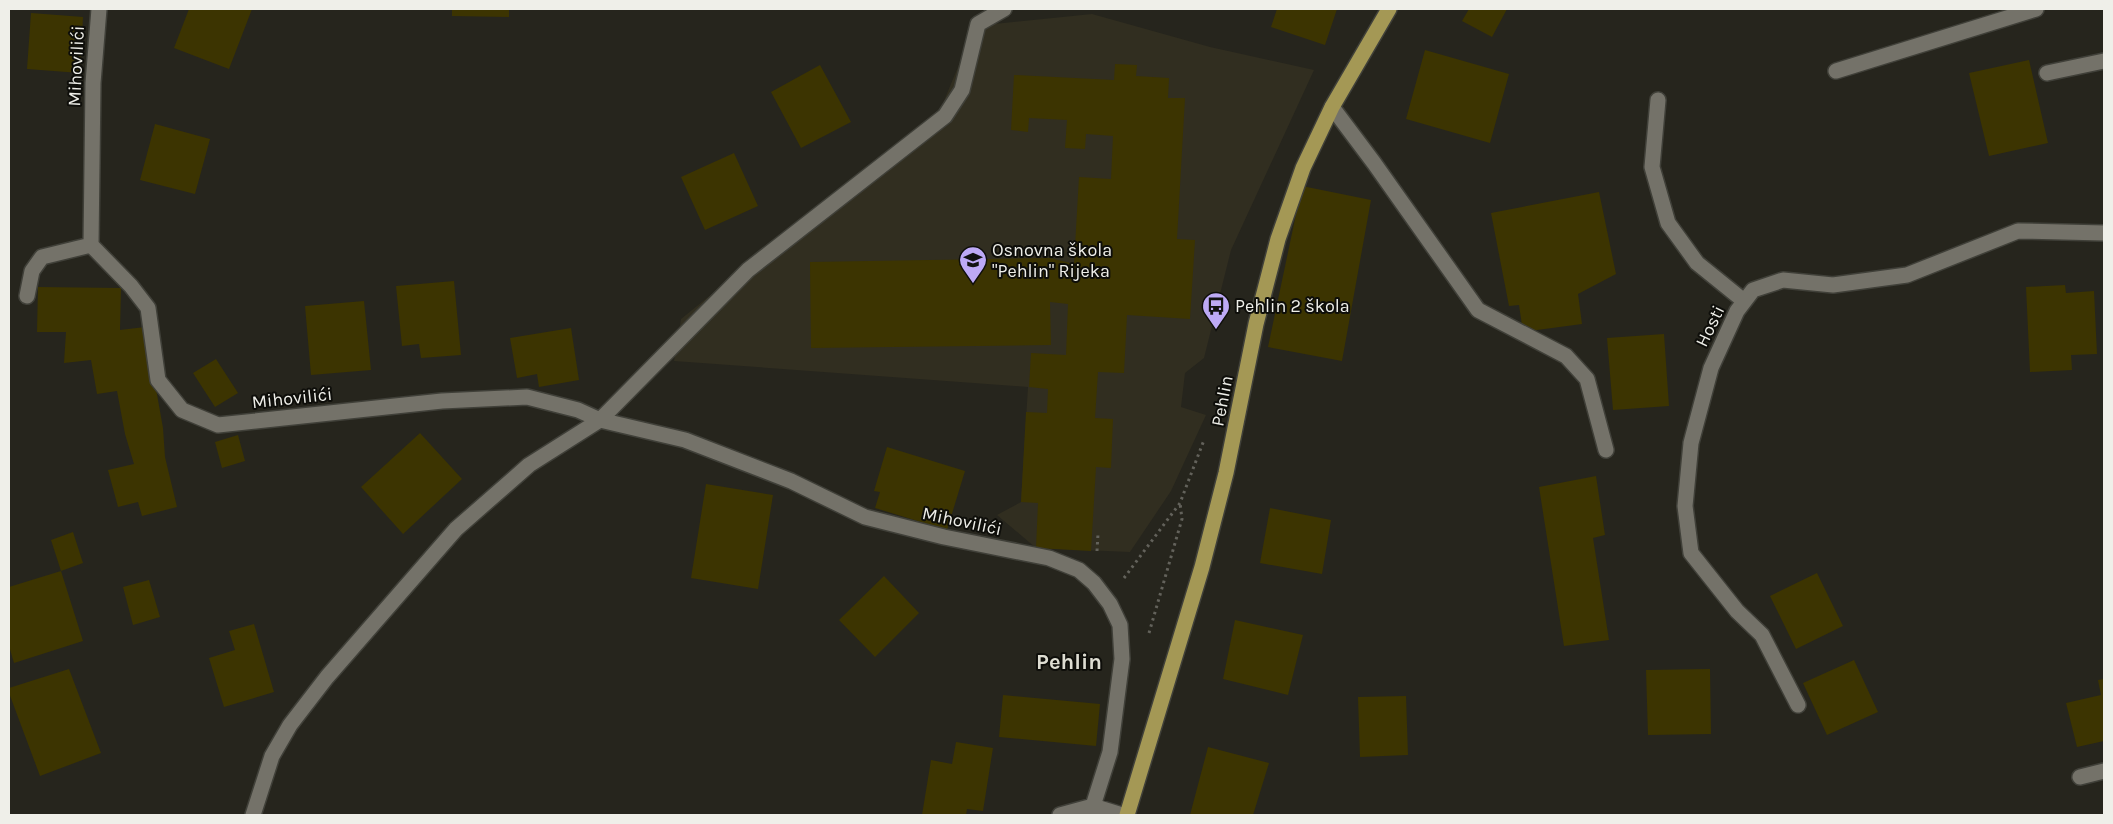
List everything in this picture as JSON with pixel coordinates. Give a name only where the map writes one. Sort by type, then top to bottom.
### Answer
[{"type":"main road","name":"Pehlin","points":[[1127,815],[1202,567],[1226,473],[1256,324],[1278,239],[1304,168],[1332,107],[1389,9]]},
{"type":"street","name":"Mihovilići","points":[[99,9],[93,83],[91,244],[131,286],[148,308],[158,380],[182,410],[218,425],[442,401],[526,397],[578,410],[600,420],[685,440],[791,481],[865,517],[944,537],[1049,558],[1079,570],[1094,583],[1106,599],[1120,626],[1122,660],[1110,752],[1093,806]]},
{"type":"street","points":[[254,815],[272,756],[290,725],[327,677],[456,529],[529,465],[600,420],[748,270],[946,116],[962,90],[978,24],[1004,9]]},
{"type":"street","points":[[1836,71],[2036,9]]},
{"type":"street","points":[[2047,73],[2104,61]]},
{"type":"street","points":[[1658,100],[1652,167],[1668,223],[1698,263],[1744,301]]},
{"type":"street","points":[[1332,107],[1478,310],[1566,356],[1587,379],[1606,450]]},
{"type":"street","name":"Hosti","points":[[1798,705],[1762,635],[1737,611],[1691,553],[1685,506],[1691,443],[1711,368],[1736,312],[1753,290],[1783,280],[1833,285],[1908,275],[2018,230],[2104,233]]},
{"type":"street","points":[[27,296],[32,271],[42,257],[91,244]]},
{"type":"street","points":[[2080,777],[2104,771]]},
{"type":"street","points":[[1060,815],[1093,806],[1122,815]]},
{"type":"path","points":[[1106,599],[1122,582],[1156,533],[1180,503],[1205,436]]},
{"type":"path","points":[[1147,638],[1182,520],[1180,503]]},
{"type":"shaded area","name":"Osnovna škola \"Pehlin\" Rijeka","points":[[1092,14],[1210,47],[1314,70],[1231,250],[1204,358],[1185,373],[1181,407],[1206,415],[1171,491],[1130,552],[1036,548],[997,515],[1021,502],[1028,387],[674,361],[681,319],[941,108],[975,26]]},
{"type":"building","points":[[189,9],[252,9],[229,69],[174,48]]},
{"type":"building","points":[[452,9],[509,9],[509,17],[452,16]]},
{"type":"building","points":[[1277,9],[1337,9],[1325,45],[1271,27]]},
{"type":"building","points":[[1469,9],[1507,9],[1492,37],[1462,21]]},
{"type":"building","points":[[31,13],[83,17],[80,73],[27,69]]},
{"type":"building","points":[[1425,50],[1509,74],[1490,143],[1406,119]]},
{"type":"building","points":[[2029,60],[2048,143],[1989,156],[1969,73]]},
{"type":"building","points":[[1115,64],[1137,65],[1136,76],[1169,78],[1168,98],[1185,98],[1177,239],[1195,240],[1190,319],[1127,315],[1124,373],[1098,372],[1095,418],[1113,419],[1111,468],[1096,467],[1091,551],[1036,548],[1038,503],[1021,502],[1026,412],[1047,413],[1048,389],[1029,387],[1031,353],[1066,355],[1068,304],[1050,302],[1051,345],[811,348],[810,262],[1050,258],[1074,264],[1079,177],[1111,179],[1113,136],[1086,134],[1085,149],[1065,148],[1067,120],[1029,118],[1028,132],[1011,130],[1014,75],[1114,80]]},
{"type":"building","points":[[820,65],[851,122],[801,148],[771,92]]},
{"type":"building","points":[[155,124],[210,139],[195,194],[140,180]]},
{"type":"building","points":[[734,153],[758,206],[705,230],[681,177]]},
{"type":"building","points":[[1302,186],[1371,200],[1342,361],[1268,347]]},
{"type":"building","points":[[1599,192],[1616,274],[1578,294],[1582,324],[1523,332],[1519,305],[1509,306],[1491,213]]},
{"type":"building","points":[[454,281],[461,355],[421,358],[419,344],[402,346],[396,286]]},
{"type":"building","points":[[2065,285],[2066,293],[2094,291],[2097,354],[2071,355],[2072,370],[2030,372],[2026,287]]},
{"type":"building","points":[[38,287],[121,288],[120,330],[145,327],[163,428],[165,457],[177,507],[142,516],[138,502],[118,507],[108,470],[134,464],[125,434],[117,391],[97,394],[91,360],[64,363],[66,332],[37,332]]},
{"type":"building","points":[[364,301],[371,370],[311,375],[305,306]]},
{"type":"building","points":[[571,328],[579,380],[539,387],[537,374],[517,378],[510,338]]},
{"type":"building","points":[[1664,334],[1669,406],[1613,410],[1607,338]]},
{"type":"building","points":[[216,359],[238,393],[215,407],[193,373]]},
{"type":"building","points":[[420,433],[462,479],[403,534],[361,487]]},
{"type":"building","points":[[238,435],[245,461],[222,468],[215,442]]},
{"type":"building","points":[[887,447],[965,471],[947,530],[875,508],[880,492],[874,491]]},
{"type":"building","points":[[1596,476],[1605,535],[1593,538],[1609,640],[1564,646],[1539,487]]},
{"type":"building","points":[[706,484],[773,495],[758,589],[691,578]]},
{"type":"building","points":[[1270,508],[1331,520],[1322,574],[1260,563]]},
{"type":"building","points":[[73,532],[83,563],[61,571],[51,540]]},
{"type":"building","points":[[61,571],[83,641],[14,663],[9,646],[9,587]]},
{"type":"building","points":[[1817,573],[1843,626],[1796,649],[1770,596]]},
{"type":"building","points":[[884,576],[919,613],[875,657],[839,620]]},
{"type":"building","points":[[149,580],[160,617],[133,625],[123,587]]},
{"type":"building","points":[[1235,620],[1303,635],[1288,695],[1223,679]]},
{"type":"building","points":[[254,624],[274,692],[224,707],[209,658],[235,650],[229,631]]},
{"type":"building","points":[[1854,660],[1878,712],[1827,735],[1803,683]]},
{"type":"building","points":[[69,669],[101,753],[40,776],[9,693],[9,688]]},
{"type":"building","points":[[1710,669],[1711,734],[1648,735],[1646,670]]},
{"type":"building","points":[[2104,679],[2104,741],[2077,747],[2066,703],[2101,695],[2098,680]]},
{"type":"building","points":[[1003,695],[1100,704],[1096,746],[999,737]]},
{"type":"building","points":[[1406,696],[1408,755],[1360,757],[1358,697]]},
{"type":"building","points":[[956,742],[993,748],[983,811],[967,809],[966,815],[922,815],[931,760],[952,764]]},
{"type":"building","points":[[1208,747],[1269,763],[1253,815],[1190,815]]},
{"type":"place","name":"Osnovna škola \"Pehlin\" Rijeka","points":[[973,284]]},
{"type":"place","name":"Pehlin 2 škola","points":[[1216,330]]},
{"type":"district","name":"Pehlin","points":[[1069,661]]}]
